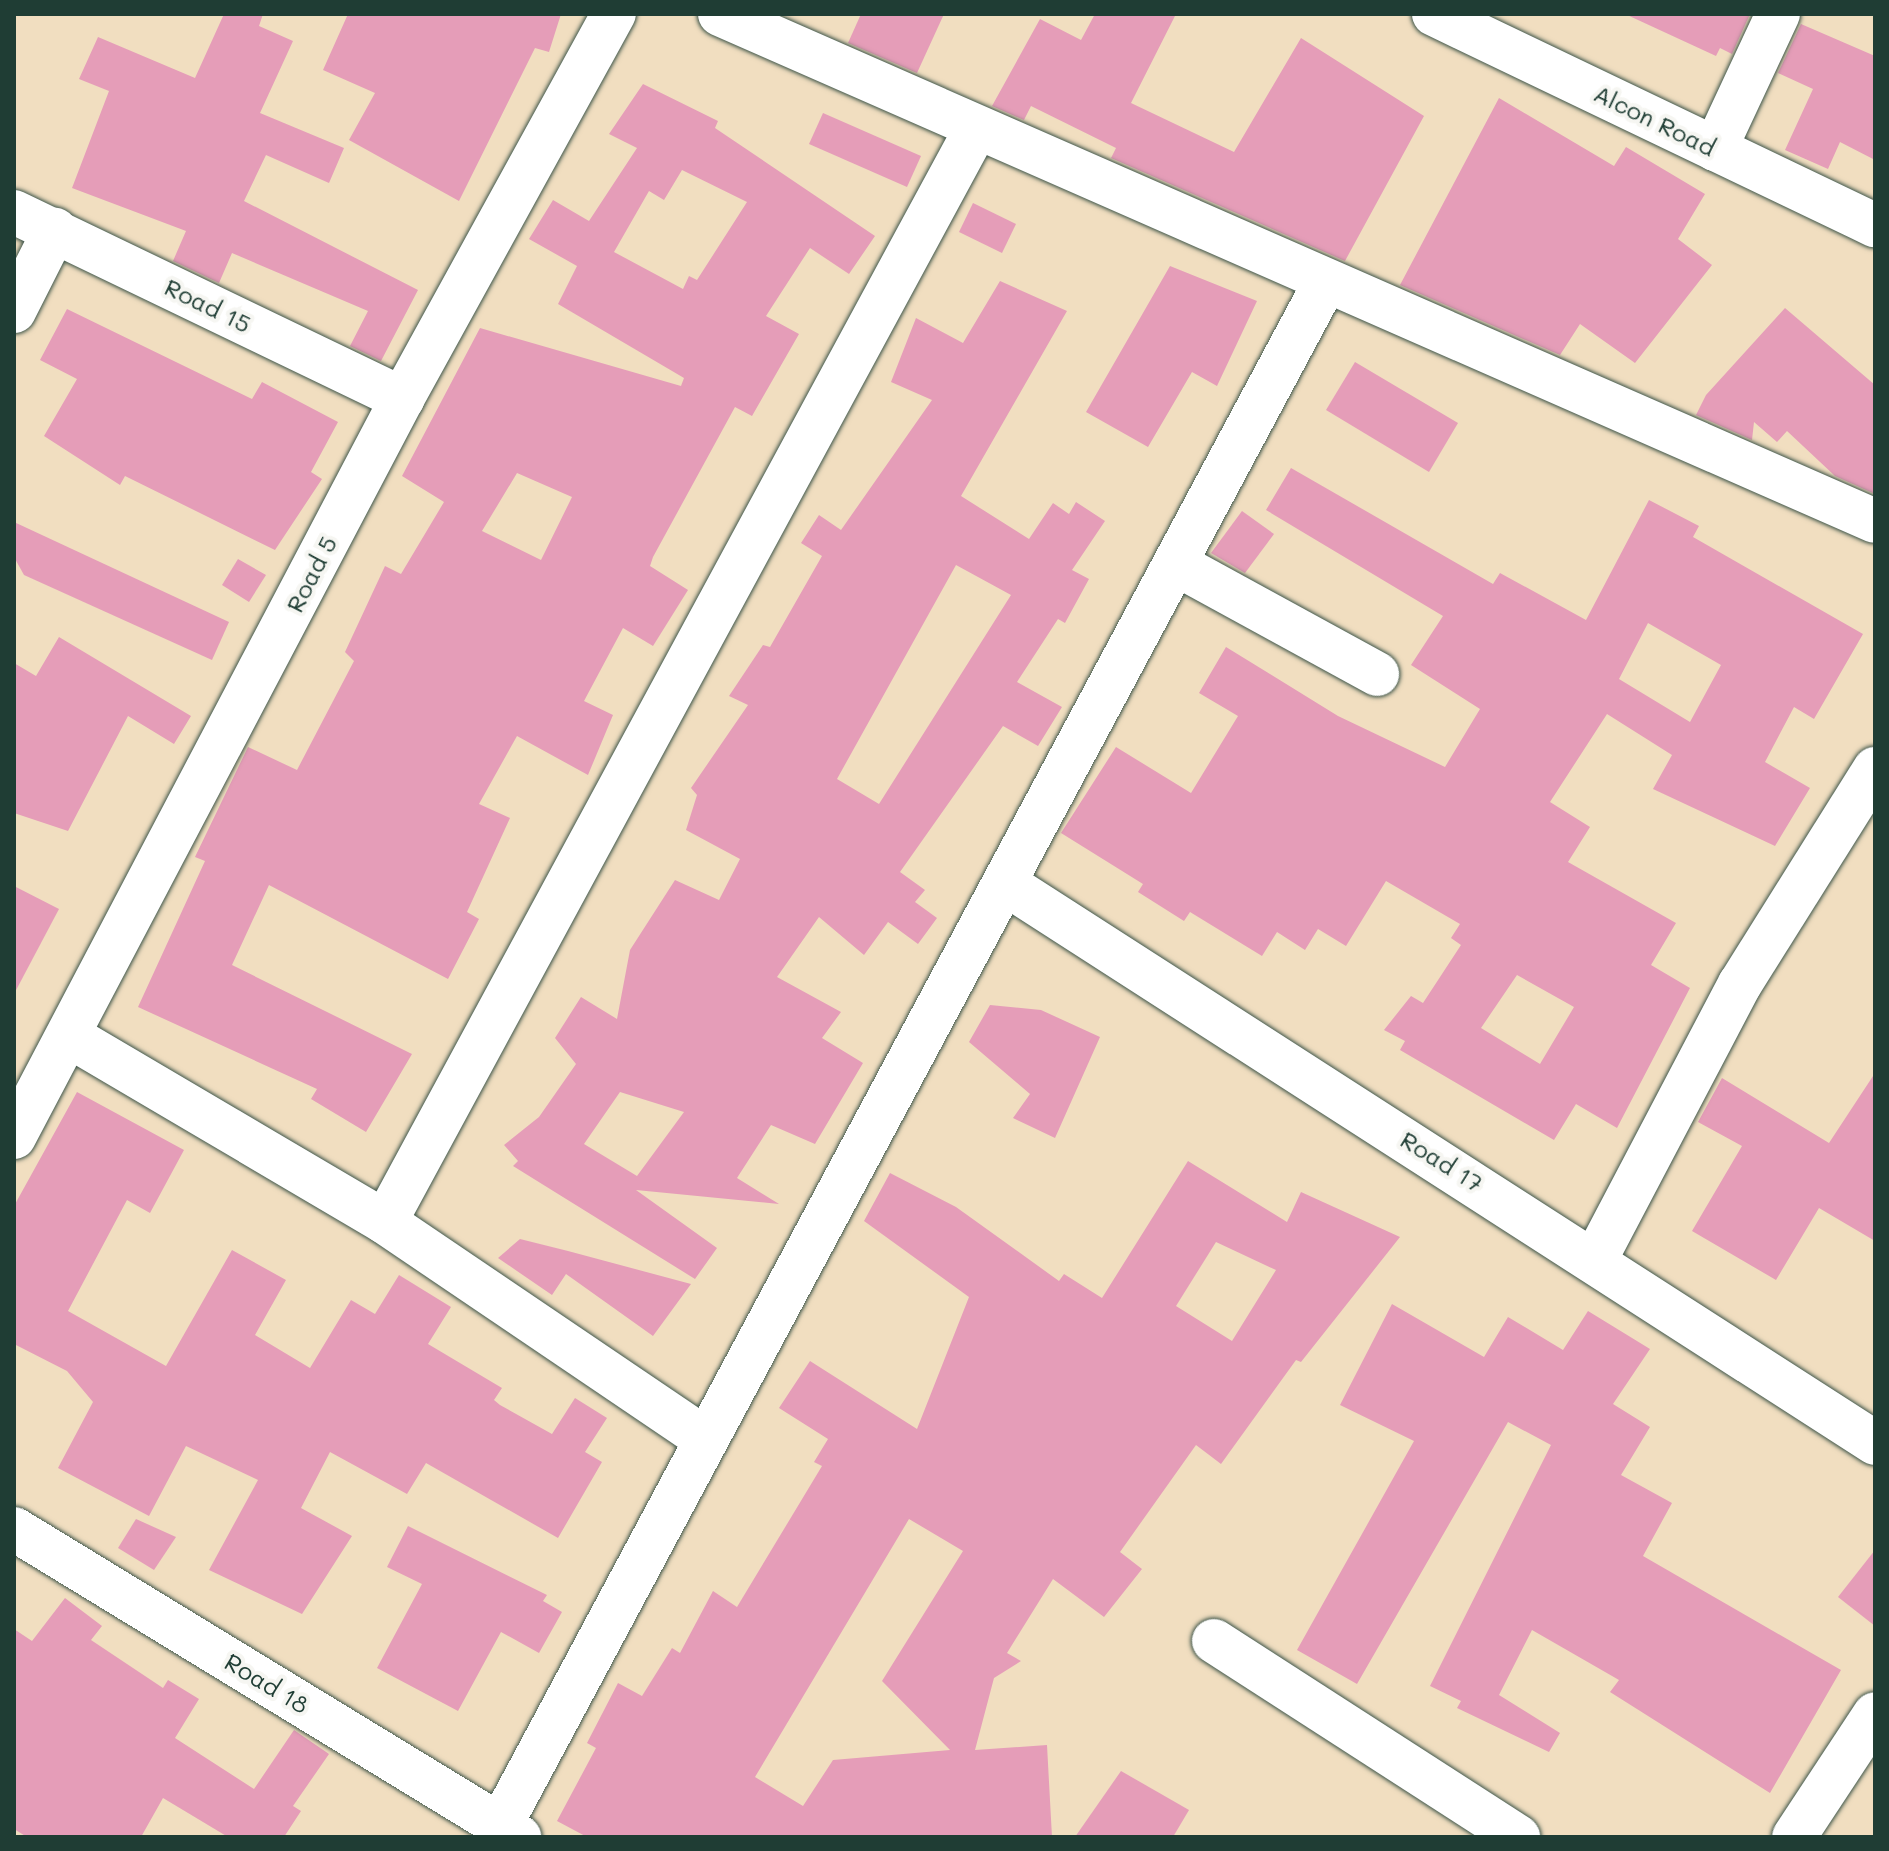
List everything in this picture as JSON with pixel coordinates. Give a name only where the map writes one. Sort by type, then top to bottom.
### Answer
[{"type":"street","name":"Road 5","points":[[14,1137],[71,1037],[402,399],[614,14]]},
{"type":"street","points":[[720,14],[1325,283],[1875,521]]},
{"type":"street","name":"Alcon Road","points":[[1434,14],[1875,225]]},
{"type":"street","points":[[1715,149],[1778,14]]},
{"type":"street","points":[[385,1222],[976,129]]},
{"type":"street","name":"Road 15","points":[[14,212],[402,399]]},
{"type":"street","points":[[14,311],[55,230]]},
{"type":"street","points":[[510,1831],[704,1438],[1178,565],[1325,283]]},
{"type":"street","points":[[1178,565],[1377,674]]},
{"type":"street","points":[[1596,1258],[1740,984],[1875,769]]},
{"type":"street","name":"Road 17","points":[[1006,884],[1596,1258],[1875,1443]]},
{"type":"street","points":[[71,1037],[385,1222],[704,1438]]},
{"type":"street","name":"Road 18","points":[[14,1529],[510,1831]]},
{"type":"street","points":[[1214,1641],[1518,1837]]},
{"type":"street","points":[[1794,1837],[1875,1714]]},
{"type":"building","points":[[224,14],[263,14],[259,26],[293,41],[260,113],[344,148],[329,183],[266,155],[244,201],[418,290],[381,361],[350,346],[368,311],[232,253],[219,283],[173,261],[186,231],[72,188],[109,91],[79,79],[98,37],[195,78]]},
{"type":"building","points":[[348,14],[561,14],[549,52],[535,48],[459,201],[349,140],[375,93],[323,70]]},
{"type":"building","points":[[861,14],[944,14],[917,73],[848,43]]},
{"type":"building","points":[[1095,14],[1176,14],[1131,103],[1234,152],[1301,38],[1424,116],[1345,261],[1111,158],[1116,148],[1031,106],[1024,120],[992,106],[1040,19],[1081,40]]},
{"type":"building","points":[[1625,14],[1750,14],[1732,54],[1720,48],[1716,56]]},
{"type":"building","points":[[1801,24],[1875,56],[1875,160],[1840,142],[1828,169],[1785,150],[1813,89],[1778,73]]},
{"type":"building","points":[[643,84],[718,121],[715,128],[875,236],[849,274],[810,248],[766,316],[799,334],[752,416],[735,407],[653,557],[650,566],[688,590],[653,646],[623,628],[584,701],[613,715],[588,775],[517,736],[479,804],[510,818],[467,912],[479,919],[448,979],[269,885],[232,965],[412,1054],[366,1132],[311,1099],[317,1089],[138,1007],[205,861],[195,857],[248,747],[297,770],[354,661],[345,652],[385,566],[401,574],[444,502],[402,476],[480,328],[681,386],[684,378],[558,304],[577,266],[529,239],[553,200],[589,221],[637,148],[609,134]],"holes":[[[682,170],[747,202],[697,280],[689,276],[683,289],[614,252],[649,191],[664,200]],[[517,473],[572,497],[541,560],[482,531]]]},
{"type":"building","points":[[1499,98],[1614,166],[1626,147],[1705,194],[1678,239],[1712,265],[1635,363],[1580,324],[1560,355],[1400,285]]},
{"type":"building","points":[[823,113],[921,156],[907,187],[809,144]]},
{"type":"building","points":[[973,203],[1016,224],[1002,253],[959,232]]},
{"type":"building","points":[[1170,266],[1257,301],[1217,386],[1192,372],[1148,447],[1086,412]]},
{"type":"building","points":[[1000,281],[1067,311],[961,496],[1029,539],[1053,503],[1069,514],[1076,502],[1105,521],[1072,570],[1089,579],[1065,623],[1058,619],[1017,682],[1062,707],[1038,746],[1003,726],[900,872],[925,890],[915,902],[937,918],[918,944],[888,922],[864,955],[819,917],[777,977],[841,1012],[822,1038],[863,1063],[815,1144],[771,1125],[737,1178],[779,1204],[636,1190],[717,1248],[695,1279],[513,1166],[518,1161],[504,1145],[539,1117],[576,1064],[555,1038],[581,997],[617,1019],[630,950],[675,880],[719,900],[740,859],[686,830],[697,795],[691,788],[748,705],[729,696],[763,645],[770,647],[822,556],[801,543],[819,515],[841,530],[932,400],[891,382],[916,318],[963,343]],"holes":[[[956,565],[1011,595],[879,804],[837,779]],[[620,1092],[684,1112],[637,1176],[584,1144]]]},
{"type":"building","points":[[1785,308],[1875,385],[1875,494],[1835,476],[1787,431],[1777,442],[1754,422],[1752,440],[1696,415],[1706,395]]},
{"type":"building","points":[[67,309],[252,399],[262,382],[338,422],[311,472],[322,479],[275,550],[125,476],[120,485],[44,436],[77,379],[40,360]]},
{"type":"building","points":[[1355,362],[1458,423],[1429,472],[1326,410]]},
{"type":"building","points":[[1291,468],[1493,584],[1500,573],[1586,620],[1649,500],[1699,526],[1693,537],[1863,634],[1814,719],[1794,707],[1765,762],[1810,788],[1775,846],[1653,789],[1672,755],[1607,714],[1550,802],[1590,827],[1568,862],[1676,923],[1651,965],[1690,988],[1617,1128],[1576,1104],[1554,1140],[1400,1050],[1405,1041],[1384,1030],[1411,996],[1423,1003],[1461,945],[1451,938],[1460,924],[1386,881],[1346,946],[1318,929],[1305,950],[1277,932],[1262,956],[1190,912],[1184,921],[1138,892],[1143,884],[1061,833],[1116,747],[1191,793],[1238,716],[1199,693],[1226,647],[1338,716],[1445,767],[1480,709],[1411,665],[1443,616],[1266,510]],"holes":[[[1648,623],[1721,665],[1690,722],[1619,679]],[[1517,975],[1574,1007],[1540,1064],[1481,1028]]]},
{"type":"building","points":[[1242,511],[1274,534],[1245,573],[1211,553]]},
{"type":"building","points":[[14,522],[229,622],[212,660],[24,575],[14,557]]},
{"type":"building","points":[[238,559],[266,575],[249,602],[222,585]]},
{"type":"building","points":[[59,637],[191,716],[174,744],[128,716],[68,831],[14,813],[14,663],[36,676]]},
{"type":"building","points":[[14,886],[59,909],[14,994]]},
{"type":"building","points":[[990,1005],[1041,1010],[1100,1037],[1055,1138],[1013,1118],[1030,1094],[969,1042]]},
{"type":"building","points":[[1875,1073],[1875,1241],[1819,1208],[1776,1280],[1692,1231],[1742,1146],[1698,1122],[1722,1078],[1829,1143]]},
{"type":"building","points":[[77,1092],[184,1150],[150,1213],[127,1200],[68,1311],[166,1366],[232,1250],[286,1280],[255,1335],[310,1368],[351,1300],[375,1314],[399,1275],[451,1307],[428,1344],[502,1388],[494,1400],[500,1405],[552,1434],[575,1398],[607,1418],[585,1452],[602,1462],[558,1538],[426,1463],[407,1494],[330,1452],[301,1508],[352,1536],[302,1614],[209,1570],[258,1480],[186,1446],[149,1516],[58,1468],[93,1402],[67,1371],[14,1344],[14,1206]]},
{"type":"building","points":[[1188,1161],[1287,1222],[1301,1192],[1400,1237],[1301,1362],[1296,1360],[1221,1464],[1196,1445],[1120,1552],[1142,1569],[1104,1617],[1053,1579],[1007,1653],[1021,1661],[994,1678],[975,1750],[1047,1745],[1052,1837],[587,1837],[557,1821],[596,1748],[587,1743],[618,1683],[642,1696],[672,1648],[680,1653],[713,1591],[737,1607],[822,1466],[814,1462],[828,1439],[779,1408],[810,1361],[917,1429],[969,1297],[864,1221],[890,1173],[956,1207],[1059,1281],[1064,1274],[1102,1298]],"holes":[[[1216,1242],[1276,1270],[1232,1341],[1176,1306]],[[909,1519],[963,1551],[882,1681],[950,1750],[833,1760],[803,1806],[755,1777]]]},
{"type":"building","points":[[520,1239],[691,1284],[653,1336],[566,1274],[552,1295],[498,1258]]},
{"type":"building","points":[[1392,1304],[1484,1357],[1508,1317],[1563,1350],[1588,1311],[1650,1349],[1613,1404],[1650,1427],[1621,1475],[1672,1503],[1643,1556],[1841,1670],[1770,1793],[1610,1692],[1619,1680],[1532,1630],[1499,1695],[1560,1733],[1549,1752],[1457,1708],[1461,1701],[1430,1686],[1551,1445],[1508,1422],[1357,1684],[1297,1650],[1414,1441],[1340,1405]]},
{"type":"building","points":[[136,1519],[176,1537],[154,1570],[118,1548]]},
{"type":"building","points":[[408,1526],[547,1595],[543,1601],[562,1612],[539,1653],[501,1632],[458,1711],[377,1668],[422,1584],[387,1567]]},
{"type":"building","points":[[1875,1550],[1875,1626],[1838,1597]]},
{"type":"building","points":[[65,1598],[102,1626],[91,1640],[163,1688],[168,1680],[199,1699],[175,1738],[254,1789],[294,1730],[329,1754],[293,1806],[301,1811],[284,1837],[228,1837],[163,1798],[141,1837],[27,1837],[14,1829],[14,1629],[32,1641]]},
{"type":"building","points":[[1121,1771],[1189,1810],[1173,1837],[1075,1837]]}]
